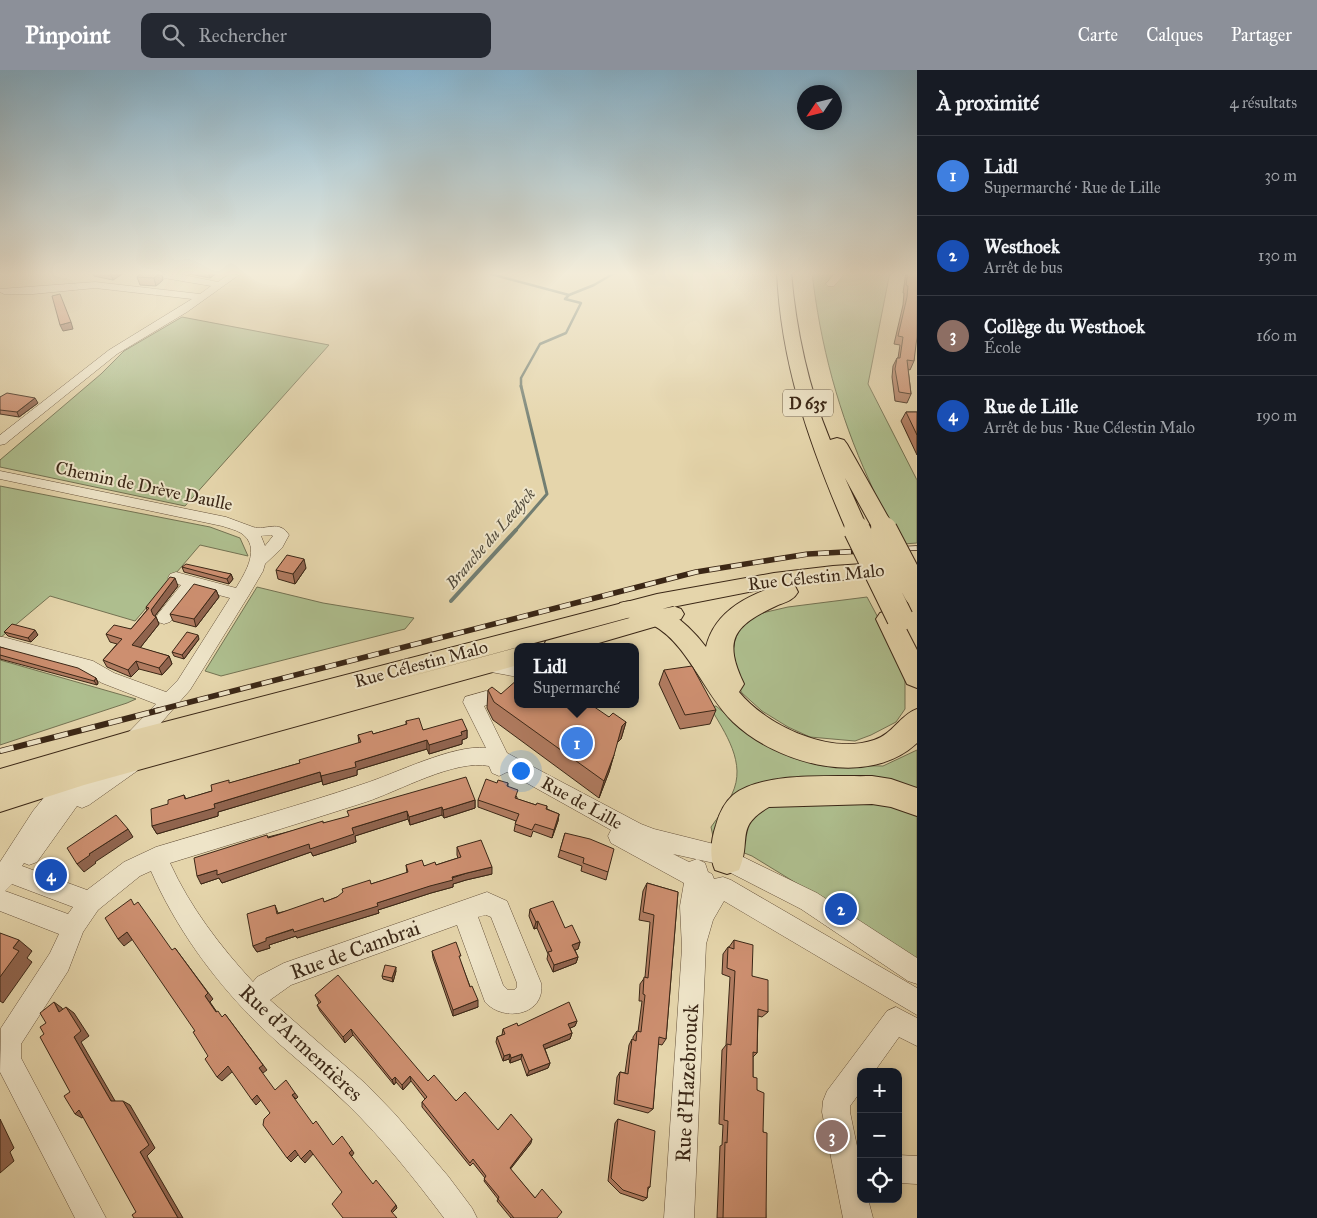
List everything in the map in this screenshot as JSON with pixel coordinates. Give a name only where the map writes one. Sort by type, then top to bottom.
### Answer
[{"type":"highway","name":"D 635","points":[[788,326],[808,402],[832,451]]},
{"type":"highway","name":"D 635","points":[[807,326],[832,451]]},
{"type":"highway","points":[[832,451],[835,495],[864,526],[917,593]]},
{"type":"highway","points":[[832,451],[917,654]]},
{"type":"highway","points":[[884,582],[917,581]]},
{"type":"highway","points":[[786,592],[758,604],[738,615],[729,623],[719,643],[720,663],[736,693],[758,716],[776,730],[816,751]]},
{"type":"highway","points":[[629,609],[644,611],[659,618],[675,630],[690,645],[726,696],[744,715],[776,736],[816,751],[850,756],[880,751],[900,741],[917,721]]},
{"type":"highway","points":[[902,617],[917,677]]},
{"type":"highway","points":[[723,857],[734,817],[744,805],[764,794],[872,790],[891,793],[917,802]]},
{"type":"main road","name":"Rue Célestin Malo","points":[[84,774],[139,749],[629,609],[697,594],[776,580],[842,572],[917,568]]},
{"type":"main road","name":"Rue Célestin Malo","points":[[568,643],[724,602],[786,592],[884,582]]},
{"type":"main road","name":"Rue Célestin Malo","points":[[108,747],[139,749],[514,657]]},
{"type":"main road","points":[[0,780],[108,747]]},
{"type":"main road","points":[[0,800],[84,774]]},
{"type":"street","points":[[0,441],[118,348],[155,326]]},
{"type":"street","points":[[0,423],[18,426]]},
{"type":"street","name":"Chemin de Drève Daulle","points":[[0,475],[226,522],[238,525],[251,533]]},
{"type":"street","points":[[274,530],[281,535],[278,544],[259,560],[258,545],[251,533],[274,530]]},
{"type":"street","name":"Rue Célestin Malo","points":[[5,879],[70,811],[139,749],[241,595],[259,560]]},
{"type":"street","points":[[176,578],[241,595]]},
{"type":"street","points":[[164,618],[192,583]]},
{"type":"street","points":[[3,643],[92,668],[108,678],[164,700]]},
{"type":"street","name":"Rue Célestin Malo","points":[[5,879],[40,818],[108,747],[136,727],[164,700],[196,663]]},
{"type":"street","points":[[486,665],[514,669]]},
{"type":"street","points":[[486,698],[472,702],[495,746],[499,763]]},
{"type":"street","name":"Rue de Lille","points":[[499,763],[917,1002]]},
{"type":"street","name":"Rue de Lille","points":[[91,1218],[12,1068],[7,1054],[7,1045],[14,1028],[60,962],[73,927],[90,902],[132,869],[156,857],[368,792],[414,782],[471,766],[513,763],[572,799],[633,831],[653,839],[723,857],[760,875],[809,901],[917,972]]},
{"type":"street","name":"Rue Célestin Malo","points":[[29,855],[84,774]]},
{"type":"street","points":[[706,853],[723,857],[734,868],[734,880],[730,886],[708,881],[697,863],[700,857],[706,853]]},
{"type":"street","name":"Rue d'Armentières","points":[[156,857],[171,891],[201,937],[253,1000],[288,1035],[357,1095],[425,1169],[462,1218]]},
{"type":"street","points":[[5,879],[90,902]]},
{"type":"street","name":"Rue d'Hazebrouck","points":[[679,1218],[694,948],[703,916],[708,881]]},
{"type":"street","points":[[0,900],[73,927]]},
{"type":"street","name":"Rue de Cambrai","points":[[253,1000],[266,986],[284,975],[464,911]]},
{"type":"street","points":[[858,1218],[853,1166],[836,1112],[837,1101],[896,1020],[917,1033]]},
{"type":"street","points":[[902,1169],[917,1170]]},
{"type":"green space","points":[[167,326],[227,326],[329,345],[185,506],[0,467],[0,460],[101,374],[124,351]]},
{"type":"green space","points":[[820,326],[879,326],[868,384],[917,480],[917,543],[903,544],[880,505],[858,455],[840,405]]},
{"type":"green space","points":[[0,486],[210,527],[240,538],[248,556],[200,545],[135,621],[50,596],[0,638]]},
{"type":"green space","points":[[257,587],[323,603],[414,618],[405,629],[221,676],[205,671]]},
{"type":"green space","points":[[867,597],[897,653],[905,677],[905,709],[896,722],[855,741],[810,737],[788,727],[762,711],[742,693],[732,675],[728,648],[736,627],[762,613],[788,607]]},
{"type":"green space","points":[[0,660],[136,699],[0,745]]},
{"type":"green space","points":[[716,706],[757,740],[818,765],[883,766],[917,750],[917,962],[889,940],[752,856],[714,841],[711,827],[730,798],[736,782],[737,771],[736,760],[728,738],[710,707]]},
{"type":"building","points":[[900,326],[917,326],[914,361],[907,360],[911,394],[899,392],[895,369],[897,358],[900,358],[903,337],[898,336]]},
{"type":"building","points":[[7,393],[35,398],[17,412],[0,410],[0,397]]},
{"type":"building","points":[[906,412],[917,412],[917,435]]},
{"type":"building","points":[[287,555],[304,559],[293,574],[276,570]]},
{"type":"building","points":[[186,564],[231,574],[227,579],[182,567]]},
{"type":"building","points":[[170,577],[175,578],[151,610],[156,617],[132,645],[169,656],[159,668],[136,661],[128,670],[103,660],[122,639],[106,634],[114,625],[131,629],[149,608],[146,607]]},
{"type":"building","points":[[194,584],[216,590],[194,619],[170,614]]},
{"type":"building","points":[[12,624],[35,630],[28,638],[4,632]]},
{"type":"building","points":[[187,632],[198,635],[182,655],[172,652]]},
{"type":"building","points":[[0,647],[78,668],[96,678],[94,681],[0,655]]},
{"type":"building","points":[[692,666],[716,710],[685,715],[664,670]]},
{"type":"building","points":[[514,683],[514,708],[596,708],[609,717],[613,713],[626,722],[622,726],[604,781],[494,702],[488,690],[492,687],[501,694]]},
{"type":"building","points":[[419,718],[423,730],[462,719],[467,730],[461,732],[462,735],[429,745],[427,740],[355,762],[356,767],[321,776],[320,772],[214,804],[215,808],[152,826],[151,809],[168,804],[168,800],[184,795],[185,799],[212,791],[211,785],[229,780],[229,783],[300,763],[299,760],[361,742],[358,735],[372,731],[373,734],[407,724],[406,721]]},
{"type":"building","points":[[466,777],[475,800],[443,810],[442,807],[409,817],[407,811],[352,828],[354,834],[310,849],[309,844],[217,875],[217,870],[197,876],[194,858],[267,835],[268,838],[323,821],[323,823],[349,816],[347,811]]},
{"type":"building","points":[[486,779],[497,783],[498,780],[508,783],[507,786],[518,790],[515,798],[536,805],[537,803],[547,806],[546,809],[559,814],[554,830],[535,824],[532,830],[515,824],[519,814],[478,800]]},
{"type":"building","points":[[116,815],[128,829],[77,864],[67,848]]},
{"type":"building","points":[[565,833],[590,839],[614,849],[608,872],[583,863],[584,858],[560,850]]},
{"type":"building","points":[[481,840],[492,867],[452,877],[453,880],[377,903],[378,906],[294,932],[293,929],[266,938],[266,941],[253,946],[247,914],[275,905],[277,914],[323,898],[324,902],[337,897],[343,892],[342,889],[370,880],[371,884],[408,872],[406,865],[422,860],[424,866],[435,862],[436,865],[461,857],[457,847]]},
{"type":"building","points":[[647,883],[678,892],[666,1039],[659,1037],[653,1109],[617,1100],[620,1072],[628,1074],[632,1039],[636,1041],[637,1031],[641,1032],[645,995],[643,994],[644,977],[648,978],[654,915],[643,912]]},
{"type":"building","points":[[131,899],[134,905],[138,902],[172,950],[175,948],[208,993],[205,996],[216,1012],[218,1011],[222,1017],[225,1014],[263,1065],[259,1068],[275,1090],[286,1080],[295,1093],[292,1095],[313,1124],[316,1121],[333,1145],[342,1136],[352,1150],[349,1153],[362,1170],[373,1184],[376,1180],[396,1205],[391,1211],[397,1218],[343,1218],[332,1204],[342,1192],[310,1150],[301,1159],[295,1150],[287,1158],[263,1125],[264,1119],[270,1113],[257,1095],[252,1100],[228,1066],[217,1077],[205,1059],[208,1056],[193,1032],[195,1031],[127,932],[118,939],[105,918]]},
{"type":"building","points":[[553,901],[565,928],[572,925],[580,942],[572,945],[578,957],[554,965],[548,952],[552,951],[538,921],[536,922],[530,909]]},
{"type":"building","points":[[0,933],[19,940],[13,948],[19,951],[0,977]]},
{"type":"building","points":[[734,940],[753,945],[752,976],[768,980],[768,1012],[758,1009],[757,1053],[753,1052],[753,1077],[757,1078],[757,1090],[764,1093],[763,1132],[767,1133],[766,1218],[723,1218],[725,1142],[727,1143],[728,1121],[724,1120],[727,1044],[731,1045],[735,971],[727,968],[728,947],[734,949]]},
{"type":"building","points":[[456,942],[470,987],[472,986],[478,1000],[453,1010],[432,951]]},
{"type":"building","points":[[385,965],[396,967],[392,978],[382,976]]},
{"type":"building","points":[[338,975],[428,1081],[434,1075],[456,1101],[465,1092],[498,1130],[511,1114],[532,1139],[510,1168],[535,1198],[542,1189],[562,1212],[557,1218],[514,1218],[484,1179],[486,1176],[473,1159],[470,1163],[422,1102],[427,1097],[410,1076],[402,1085],[395,1077],[392,1080],[351,1029],[343,1037],[317,1005],[321,1002],[315,995]]},
{"type":"building","points":[[54,1002],[59,1012],[66,1007],[81,1031],[74,1037],[111,1101],[123,1101],[149,1145],[140,1152],[178,1218],[134,1218],[132,1215],[136,1212],[79,1110],[75,1114],[64,1096],[70,1092],[40,1037],[44,1034],[40,1027],[46,1023],[40,1013]]},
{"type":"building","points":[[569,1002],[577,1021],[568,1024],[572,1033],[543,1045],[550,1063],[529,1071],[522,1054],[511,1058],[510,1054],[504,1056],[497,1037],[505,1034],[503,1029],[517,1023],[518,1026]]},
{"type":"building","points":[[618,1119],[655,1131],[650,1187],[648,1187],[647,1198],[623,1190],[611,1178]]},
{"type":"waterway","name":"Branche du Leedyck","points":[[521,386],[521,378],[540,344],[566,333],[570,326]]},
{"type":"waterway","name":"Branche du Leedyck","points":[[515,531],[547,494],[521,386]]},
{"type":"waterway","name":"Branche du Leedyck","points":[[451,601],[516,530]]},
{"type":"railway","points":[[155,711],[696,572],[808,554],[917,548]]},
{"type":"railway","points":[[0,751],[160,710]]},
{"type":"place","name":"Lidl","points":[[577,743]]},
{"type":"place","name":"Rue de Lille","points":[[51,875]]},
{"type":"place","name":"Westhoek","points":[[841,909]]},
{"type":"place","name":"Collège du Westhoek","points":[[832,1136]]}]
